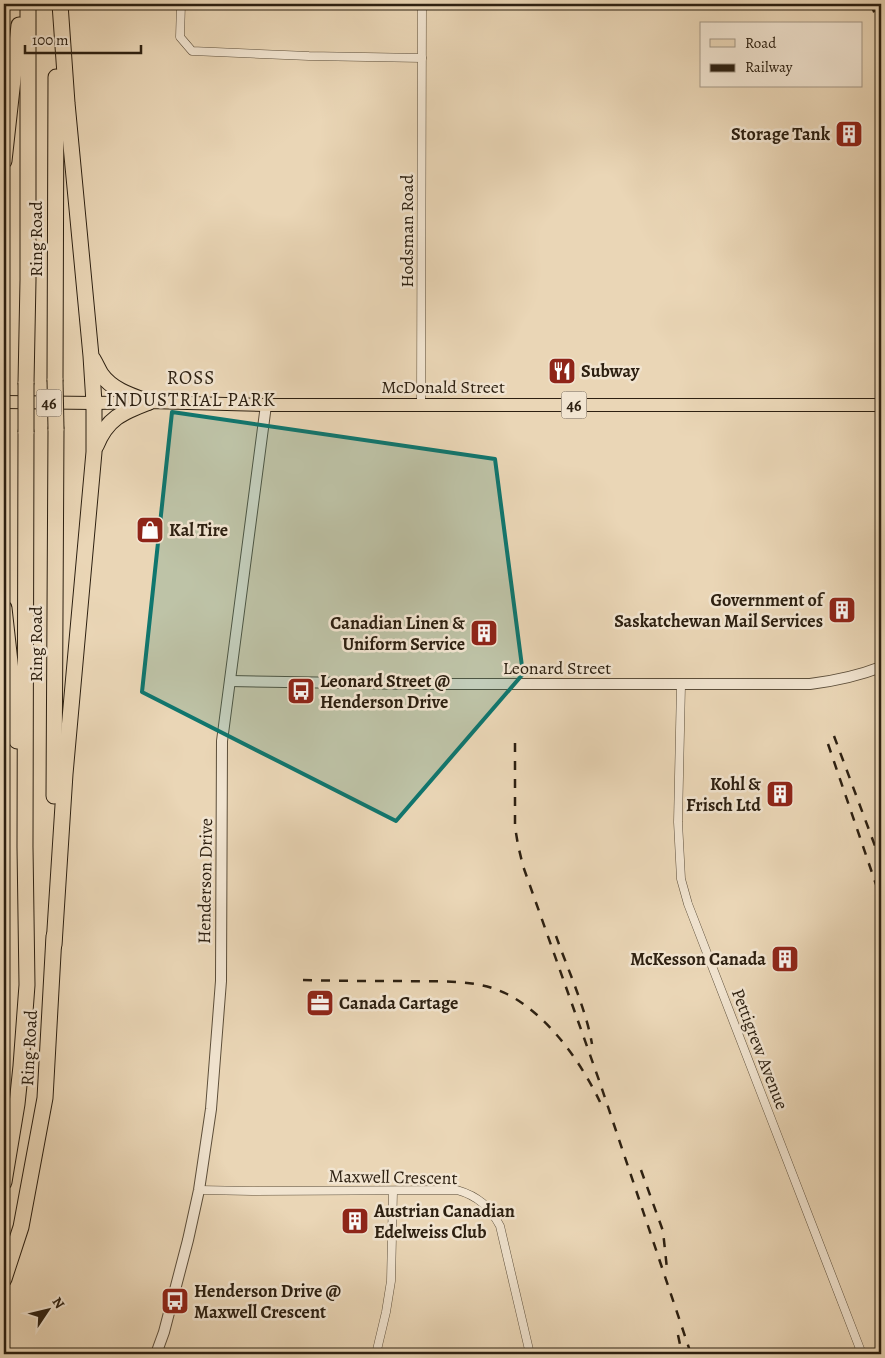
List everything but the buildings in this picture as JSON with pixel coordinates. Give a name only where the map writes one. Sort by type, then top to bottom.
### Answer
[{"type":"highway","points":[[4,161],[21,4]]},
{"type":"highway","name":"Ring Road","points":[[4,1182],[17,1104],[27,985],[25,848],[28,4]]},
{"type":"highway","points":[[54,945],[65,774],[94,452],[92,356],[58,4]]},
{"type":"highway","name":"Ring Road","points":[[4,1279],[21,1227],[45,1098],[54,945],[58,4]]},
{"type":"highway","points":[[92,356],[101,375],[111,384],[123,392],[149,402]]},
{"type":"highway","points":[[94,452],[101,434],[108,425],[126,411],[149,402]]},
{"type":"highway","points":[[4,608],[25,848]]},
{"type":"main road","name":"McDonald Street","points":[[4,402],[149,402],[266,405],[881,405]]},
{"type":"street","points":[[181,4],[180,37],[192,51],[422,58]]},
{"type":"street","name":"Hodsman Road","points":[[421,405],[422,4]]},
{"type":"street","name":"Henderson Drive","points":[[156,1354],[164,1332],[200,1190],[209,1127],[215,1075],[221,981],[222,741],[266,405]]},
{"type":"street","name":"Leonard Street","points":[[230,681],[407,684],[810,684],[867,673],[881,667]]},
{"type":"street","name":"Pettigrew Avenue","points":[[681,685],[678,822],[681,880],[688,904],[862,1354]]},
{"type":"street","name":"Maxwell Crescent","points":[[200,1190],[457,1190],[474,1196],[487,1206],[500,1226],[530,1354]]},
{"type":"street","points":[[376,1354],[391,1281],[393,1191]]},
{"type":"highlighted area","points":[[172,412],[495,459],[523,674],[396,821],[142,692]]},
{"type":"railway","points":[[871,4],[881,30]]},
{"type":"railway","points":[[834,736],[881,862]]},
{"type":"railway","points":[[515,743],[515,827],[523,866],[600,1083],[691,1354]]},
{"type":"railway","points":[[828,744],[881,899]]},
{"type":"railway","points":[[556,936],[581,1003],[592,1044]]},
{"type":"railway","points":[[303,980],[442,981],[469,983],[495,989],[522,1003],[549,1027],[573,1056],[600,1102]]},
{"type":"railway","points":[[641,1170],[663,1231],[667,1269]]},
{"type":"railway","points":[[678,1335],[682,1354]]},
{"type":"place","name":"Storage Tank","points":[[849,134]]},
{"type":"place","name":"Subway","points":[[562,371]]},
{"type":"place","name":"Kal Tire","points":[[150,530]]},
{"type":"place","name":"Government of Saskatchewan Mail Services","points":[[842,610]]},
{"type":"place","name":"Canadian Linen & Uniform Service","points":[[484,633]]},
{"type":"place","name":"Leonard Street @ Henderson Drive","points":[[301,691]]},
{"type":"place","name":"Kohl & Frisch Ltd","points":[[780,794]]},
{"type":"place","name":"McKesson Canada","points":[[785,959]]},
{"type":"place","name":"Canada Cartage","points":[[320,1003]]},
{"type":"place","name":"Austrian Canadian Edelweiss Club","points":[[355,1221]]},
{"type":"place","name":"Henderson Drive @ Maxwell Crescent","points":[[175,1301]]},
{"type":"district","name":"ROSS INDUSTRIAL PARK","points":[[191,388]]}]
